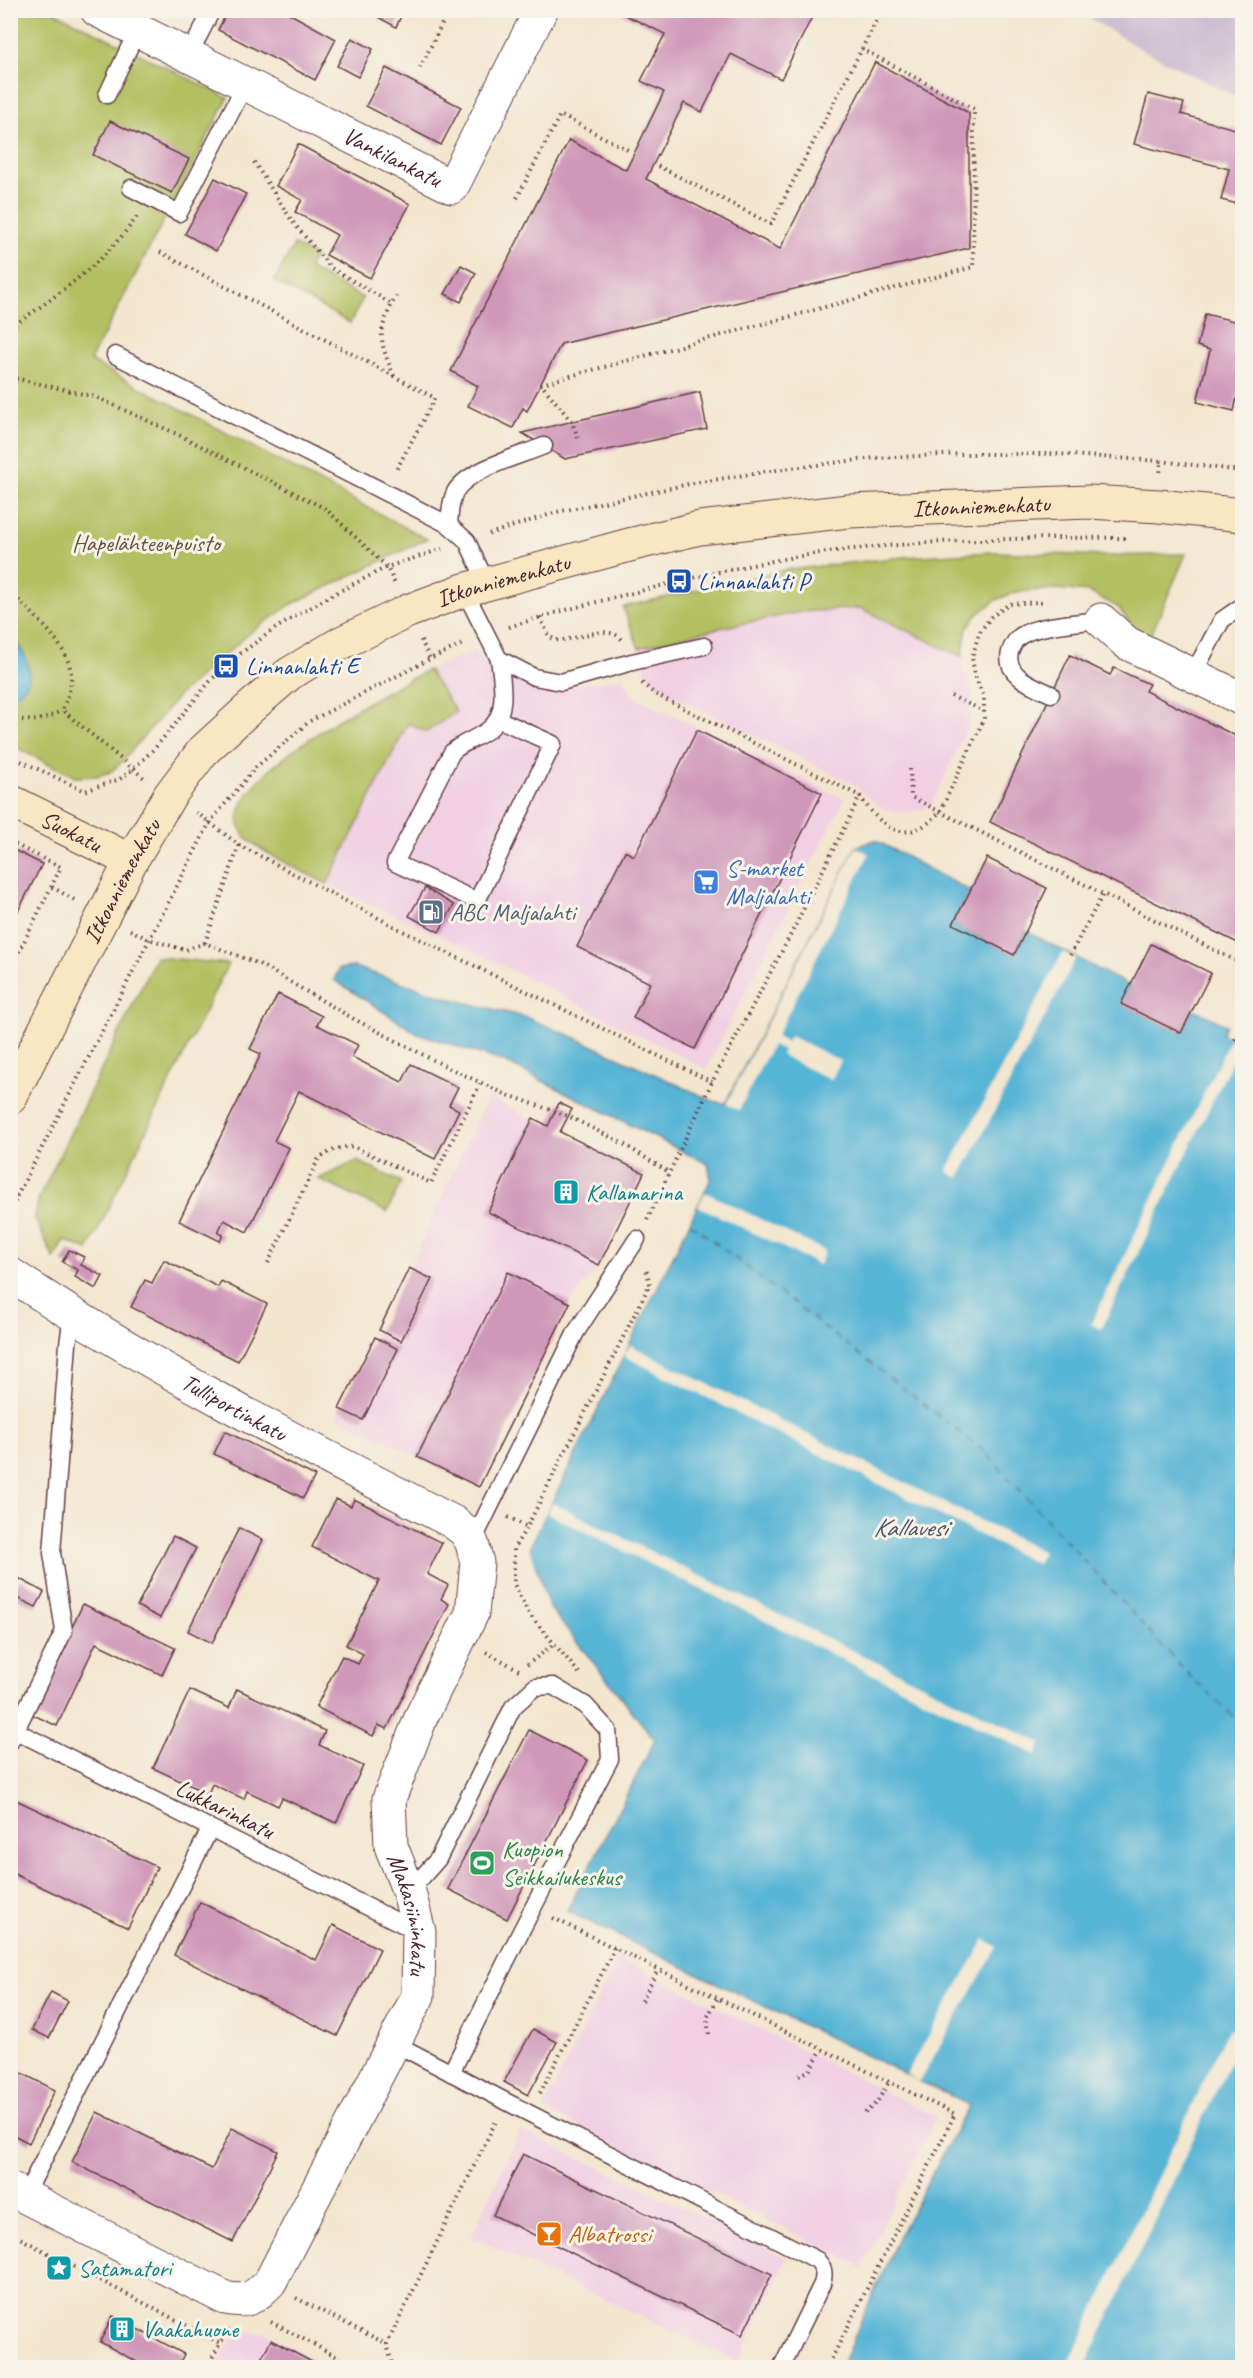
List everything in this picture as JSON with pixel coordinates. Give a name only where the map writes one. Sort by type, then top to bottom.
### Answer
[{"type":"main road","name":"Itkonniemenkatu","points":[[10,1098],[130,861],[170,795],[203,751],[289,674],[340,643],[408,611],[476,587],[700,528],[849,511],[1089,502],[1158,506],[1242,515]]},
{"type":"main road","name":"Suokatu","points":[[10,801],[130,861]]},
{"type":"street","name":"Vankilankatu","points":[[97,10],[452,187],[541,10]]},
{"type":"street","points":[[1101,620],[1127,643],[1242,699]]},
{"type":"street","name":"Tulliportinkatu","points":[[10,1274],[72,1316],[302,1445],[453,1522],[468,1537]]},
{"type":"street","name":"Makasiininkatu","points":[[270,2282],[418,1996],[419,1932],[409,1892],[391,1846],[389,1799],[422,1715],[472,1613],[477,1563],[468,1537]]},
{"type":"street","points":[[18,2193],[225,2298],[239,2301],[249,2300],[270,2282]]},
{"type":"lane","points":[[188,57],[212,10]]},
{"type":"lane","points":[[107,95],[137,31]]},
{"type":"lane","points":[[131,188],[179,213],[245,85]]},
{"type":"lane","points":[[115,355],[449,525],[467,541],[476,587],[499,659],[503,685],[502,702],[498,719],[488,730],[461,743],[452,752],[395,863],[477,901],[553,744],[498,719]]},
{"type":"lane","points":[[449,525],[450,507],[456,491],[469,478],[483,470],[544,446]]},
{"type":"lane","points":[[1193,674],[1222,620],[1242,606]]},
{"type":"lane","points":[[1051,694],[1017,675],[1010,665],[1011,648],[1024,633],[1068,623],[1101,620]]},
{"type":"lane","points":[[499,659],[534,676],[561,682],[632,662],[704,646]]},
{"type":"lane","points":[[468,1537],[576,1332],[637,1239]]},
{"type":"lane","points":[[12,1734],[64,1631],[52,1553],[72,1316]]},
{"type":"lane","points":[[409,1892],[438,1859],[513,1707],[534,1687],[553,1686],[585,1705],[608,1730],[610,1759],[451,2073]]},
{"type":"lane","name":"Lukkarinkatu","points":[[12,1734],[419,1932]]},
{"type":"lane","points":[[18,2193],[210,1829]]},
{"type":"lane","points":[[394,2043],[817,2259],[823,2267],[822,2284],[782,2367]]},
{"type":"path","points":[[420,68],[449,10]]},
{"type":"path","points":[[658,166],[771,224],[882,10]]},
{"type":"path","points":[[578,438],[572,422],[541,384],[973,267],[974,109],[862,48]]},
{"type":"path","points":[[517,198],[560,115],[630,151]]},
{"type":"path","points":[[254,162],[292,221],[331,268],[392,303]]},
{"type":"path","points":[[10,328],[87,270],[127,230],[150,197]]},
{"type":"path","points":[[159,252],[435,398],[385,492]]},
{"type":"path","points":[[394,376],[383,351],[381,333],[383,321],[396,296]]},
{"type":"path","points":[[10,362],[13,378],[10,385]]},
{"type":"path","points":[[13,378],[96,397],[179,435],[326,509],[387,567]]},
{"type":"path","points":[[1161,461],[1242,471]]},
{"type":"path","points":[[10,592],[42,622],[67,658],[71,675],[69,694],[62,710],[46,719],[31,722],[10,718]]},
{"type":"path","points":[[540,617],[549,636],[555,640],[572,640],[604,632],[619,635],[625,644],[639,680],[655,694],[860,796],[872,814],[886,825],[902,831],[917,831],[930,823],[940,812],[984,719],[984,697],[975,676],[972,658],[979,633],[991,617],[1009,604],[1038,602],[1049,605]]},
{"type":"path","points":[[951,696],[984,711]]},
{"type":"path","points":[[62,710],[132,770]]},
{"type":"path","points":[[10,756],[86,791]]},
{"type":"path","points":[[910,769],[910,797],[1242,964]]},
{"type":"path","points":[[581,1675],[528,1614],[514,1584],[513,1548],[527,1527],[650,1284],[637,1239],[712,1082],[790,936],[860,796]]},
{"type":"path","points":[[210,822],[239,845],[416,938],[712,1082]]},
{"type":"path","points":[[10,842],[61,867],[10,970]]},
{"type":"path","points":[[205,944],[239,845]]},
{"type":"path","points":[[1070,955],[1103,894]]},
{"type":"path","points":[[149,939],[185,950],[205,944],[259,964],[354,1019],[505,1094],[555,1110],[622,1143],[670,1173]]},
{"type":"path","points":[[1235,1040],[1242,1026]]},
{"type":"path","points":[[268,1263],[318,1160],[325,1154],[345,1146],[354,1147],[431,1183],[481,1082]]},
{"type":"path","points":[[10,1193],[17,1196]]},
{"type":"path","points":[[460,1638],[519,1670],[554,1644]]},
{"type":"path","points":[[557,1907],[552,1918],[955,2114],[827,2367]]},
{"type":"path","points":[[393,2367],[387,2344],[507,2102],[536,2103],[615,1948]]},
{"type":"path","points":[[642,2001],[658,1969]]},
{"type":"path","points":[[709,2034],[707,2018],[718,1998]]},
{"type":"path","points":[[799,2075],[809,2071],[822,2049]]},
{"type":"path","points":[[865,2113],[877,2102],[889,2082]]},
{"type":"path","points":[[270,2282],[300,2301],[387,2344]]},
{"type":"path","points":[[207,2367],[220,2343]]},
{"type":"shaded area","points":[[1078,11],[1242,11],[1242,100],[1137,47]]},
{"type":"shaded area","points":[[860,608],[962,657],[963,670],[973,692],[970,720],[940,787],[932,804],[919,811],[903,813],[887,810],[873,802],[854,784],[671,695],[657,686],[646,673],[639,648],[719,628],[801,612]]},
{"type":"shaded area","points":[[474,651],[493,668],[528,686],[552,690],[624,677],[633,696],[845,799],[706,1069],[481,955],[327,884],[408,723],[456,712],[428,670]]},
{"type":"shaded area","points":[[488,1097],[644,1173],[599,1265],[570,1303],[479,1487],[336,1416],[409,1268]]},
{"type":"shaded area","points":[[618,1958],[936,2117],[862,2267],[543,2109]]},
{"type":"shaded area","points":[[520,2130],[787,2258],[738,2362],[471,2237]]},
{"type":"shaded area","points":[[235,2331],[265,2333],[328,2367],[216,2368]]},
{"type":"green space","name":"Hapelähteenpuisto","points":[[11,11],[53,11],[228,98],[90,361],[427,539],[292,604],[251,632],[181,693],[120,764],[110,772],[97,776],[75,777],[11,745]]},
{"type":"green space","points":[[294,245],[315,256],[308,268],[363,298],[350,323],[274,281]]},
{"type":"green space","points":[[993,552],[1106,556],[1186,554],[1150,637],[1134,629],[1118,607],[1089,592],[1056,589],[1015,592],[996,600],[977,615],[967,629],[962,657],[860,608],[801,612],[719,628],[639,648],[623,607],[785,570],[904,557]]},
{"type":"green space","points":[[428,670],[456,712],[426,732],[408,723],[327,884],[268,853],[248,839],[242,832],[240,811],[253,788],[278,763],[345,716]]},
{"type":"green space","points":[[156,957],[228,964],[88,1250],[64,1240],[54,1259],[35,1219],[38,1200]]},
{"type":"green space","points":[[357,1161],[401,1182],[387,1212],[318,1179]]},
{"type":"water","points":[[11,634],[26,659],[29,676],[27,684],[21,691],[11,696]]},
{"type":"water","name":"Kallavesi","points":[[875,840],[970,891],[953,924],[1014,955],[1026,931],[1130,986],[1122,1004],[1181,1033],[1193,1009],[1226,1025],[1222,1034],[1242,1044],[1242,2367],[841,2367],[898,2238],[969,2105],[567,1911],[655,1740],[549,1607],[530,1547],[711,1179],[708,1164],[507,1063],[417,1033],[334,980],[339,969],[354,967],[452,999],[525,1017],[713,1101],[725,1104],[856,847]]},
{"type":"pier","points":[[856,847],[869,854],[776,1037],[787,1042],[790,1036],[841,1061],[831,1080],[781,1055],[783,1050],[772,1045],[739,1110],[726,1104]]},
{"type":"pier","points":[[1063,952],[1076,958],[959,1178],[947,1171]]},
{"type":"pier","points":[[1231,1038],[1241,1043],[1101,1329],[1091,1324]]},
{"type":"pier","points":[[705,1192],[825,1251],[819,1265],[698,1206]]},
{"type":"pier","points":[[630,1345],[1043,1552],[1037,1564],[624,1356]]},
{"type":"pier","points":[[552,1503],[1041,1743],[1036,1755],[547,1513]]},
{"type":"pier","points":[[985,1939],[997,1947],[919,2082],[906,2074]]},
{"type":"pier","points":[[1229,2028],[1242,2036],[1085,2367],[1067,2367]]},
{"type":"building","points":[[228,10],[283,10],[336,39],[315,80],[218,30]]},
{"type":"building","points":[[376,10],[404,10],[396,27],[374,15]]},
{"type":"building","points":[[622,10],[799,10],[812,17],[781,79],[731,54],[702,112],[684,103],[646,179],[780,249],[875,62],[969,113],[969,248],[561,344],[527,411],[523,408],[513,428],[468,406],[478,386],[451,371],[569,140],[626,170],[664,92],[641,81],[665,34],[621,13]]},
{"type":"building","points":[[352,38],[373,49],[358,77],[337,66]]},
{"type":"building","points":[[386,68],[461,107],[441,145],[366,106]]},
{"type":"building","points":[[1148,94],[1184,103],[1181,114],[1242,131],[1242,205],[1221,200],[1229,169],[1134,144]]},
{"type":"building","points":[[110,121],[189,159],[172,193],[93,155]]},
{"type":"building","points":[[298,144],[410,204],[370,278],[326,255],[337,235],[295,212],[302,200],[276,186]]},
{"type":"building","points":[[215,178],[246,194],[216,251],[185,234]]},
{"type":"building","points":[[461,265],[476,273],[461,302],[445,294]]},
{"type":"building","points":[[1205,314],[1242,323],[1242,374],[1234,411],[1197,402],[1210,350],[1197,346]]},
{"type":"building","points":[[700,392],[707,429],[565,459],[522,433]]},
{"type":"building","points":[[1070,655],[1110,675],[1114,668],[1149,684],[1145,691],[1242,739],[1242,945],[990,822]]},
{"type":"building","points":[[697,730],[822,793],[695,1049],[633,1018],[650,983],[577,947],[625,851],[634,856]]},
{"type":"building","points":[[10,848],[42,864],[10,927]]},
{"type":"building","points":[[987,858],[1047,888],[1014,955],[953,924]]},
{"type":"building","points":[[425,888],[454,905],[439,932],[409,916]]},
{"type":"building","points":[[1151,944],[1211,973],[1181,1033],[1121,1004]]},
{"type":"building","points":[[278,994],[322,1016],[317,1025],[358,1045],[352,1057],[402,1082],[411,1064],[458,1087],[449,1105],[459,1110],[435,1159],[299,1091],[274,1141],[289,1148],[247,1232],[224,1220],[218,1232],[223,1235],[220,1241],[179,1221],[261,1054],[250,1049]]},
{"type":"building","name":"Kallamarina","points":[[559,1103],[572,1109],[560,1132],[644,1173],[599,1265],[488,1212],[533,1118],[548,1126]]},
{"type":"building","points":[[69,1250],[84,1257],[81,1265],[103,1276],[96,1289],[75,1277],[78,1270],[62,1262]]},
{"type":"building","points":[[164,1260],[218,1287],[221,1281],[267,1304],[238,1361],[131,1307],[145,1280],[152,1283]]},
{"type":"building","points":[[409,1268],[432,1279],[401,1341],[379,1330]]},
{"type":"building","points":[[508,1272],[570,1303],[479,1487],[417,1457]]},
{"type":"building","points":[[375,1337],[398,1349],[363,1420],[339,1409]]},
{"type":"building","points":[[225,1431],[315,1476],[303,1498],[214,1454]]},
{"type":"building","points":[[336,1499],[351,1506],[354,1499],[442,1543],[427,1574],[448,1585],[441,1599],[449,1604],[387,1729],[378,1725],[373,1736],[316,1707],[342,1656],[358,1664],[363,1654],[346,1645],[379,1581],[312,1547]]},
{"type":"building","points":[[239,1528],[263,1540],[212,1643],[188,1631]]},
{"type":"building","points":[[173,1536],[196,1548],[160,1618],[137,1606]]},
{"type":"building","points":[[20,1579],[44,1592],[36,1607],[11,1595]]},
{"type":"building","points":[[83,1604],[175,1648],[162,1675],[96,1643],[57,1726],[31,1714]]},
{"type":"building","points":[[237,1689],[325,1731],[319,1745],[363,1766],[336,1823],[282,1798],[278,1806],[247,1791],[244,1799],[212,1784],[208,1794],[153,1768],[190,1690],[229,1708]]},
{"type":"building","points":[[529,1730],[588,1760],[507,1919],[448,1889]]},
{"type":"building","points":[[10,1797],[157,1867],[128,1928],[10,1872]]},
{"type":"building","points":[[200,1902],[316,1960],[333,1925],[380,1949],[337,2036],[174,1955]]},
{"type":"building","points":[[51,1992],[68,2001],[49,2038],[32,2030]]},
{"type":"building","points":[[533,2029],[557,2042],[528,2095],[504,2082]]},
{"type":"building","points":[[10,2067],[55,2090],[29,2143],[10,2133]]},
{"type":"building","points":[[97,2112],[212,2169],[232,2128],[278,2151],[233,2242],[72,2162]]},
{"type":"building","points":[[523,2154],[772,2274],[742,2335],[493,2215]]},
{"type":"building","name":"Vaakahuone","points":[[113,2316],[184,2354],[177,2368],[148,2368],[100,2342]]},
{"type":"building","points":[[271,2340],[323,2368],[256,2368]]},
{"type":"ferry route","points":[[690,1223],[984,1451],[1189,1675],[1242,1724]]},
{"type":"place","name":"Linnanlahti P","points":[[679,581]]},
{"type":"place","name":"Linnanlahti E","points":[[226,666]]},
{"type":"place","name":"S-market Maljalahti","points":[[706,882]]},
{"type":"place","name":"ABC Maljalahti","points":[[431,912]]},
{"type":"place","name":"Kallamarina","points":[[566,1192]]},
{"type":"place","name":"Kuopion Seikkailukeskus","points":[[482,1863]]},
{"type":"place","name":"Albatrossi","points":[[549,2234]]},
{"type":"place","name":"Satamatori","points":[[59,2268]]},
{"type":"place","name":"Vaakahuone","points":[[122,2329]]}]
